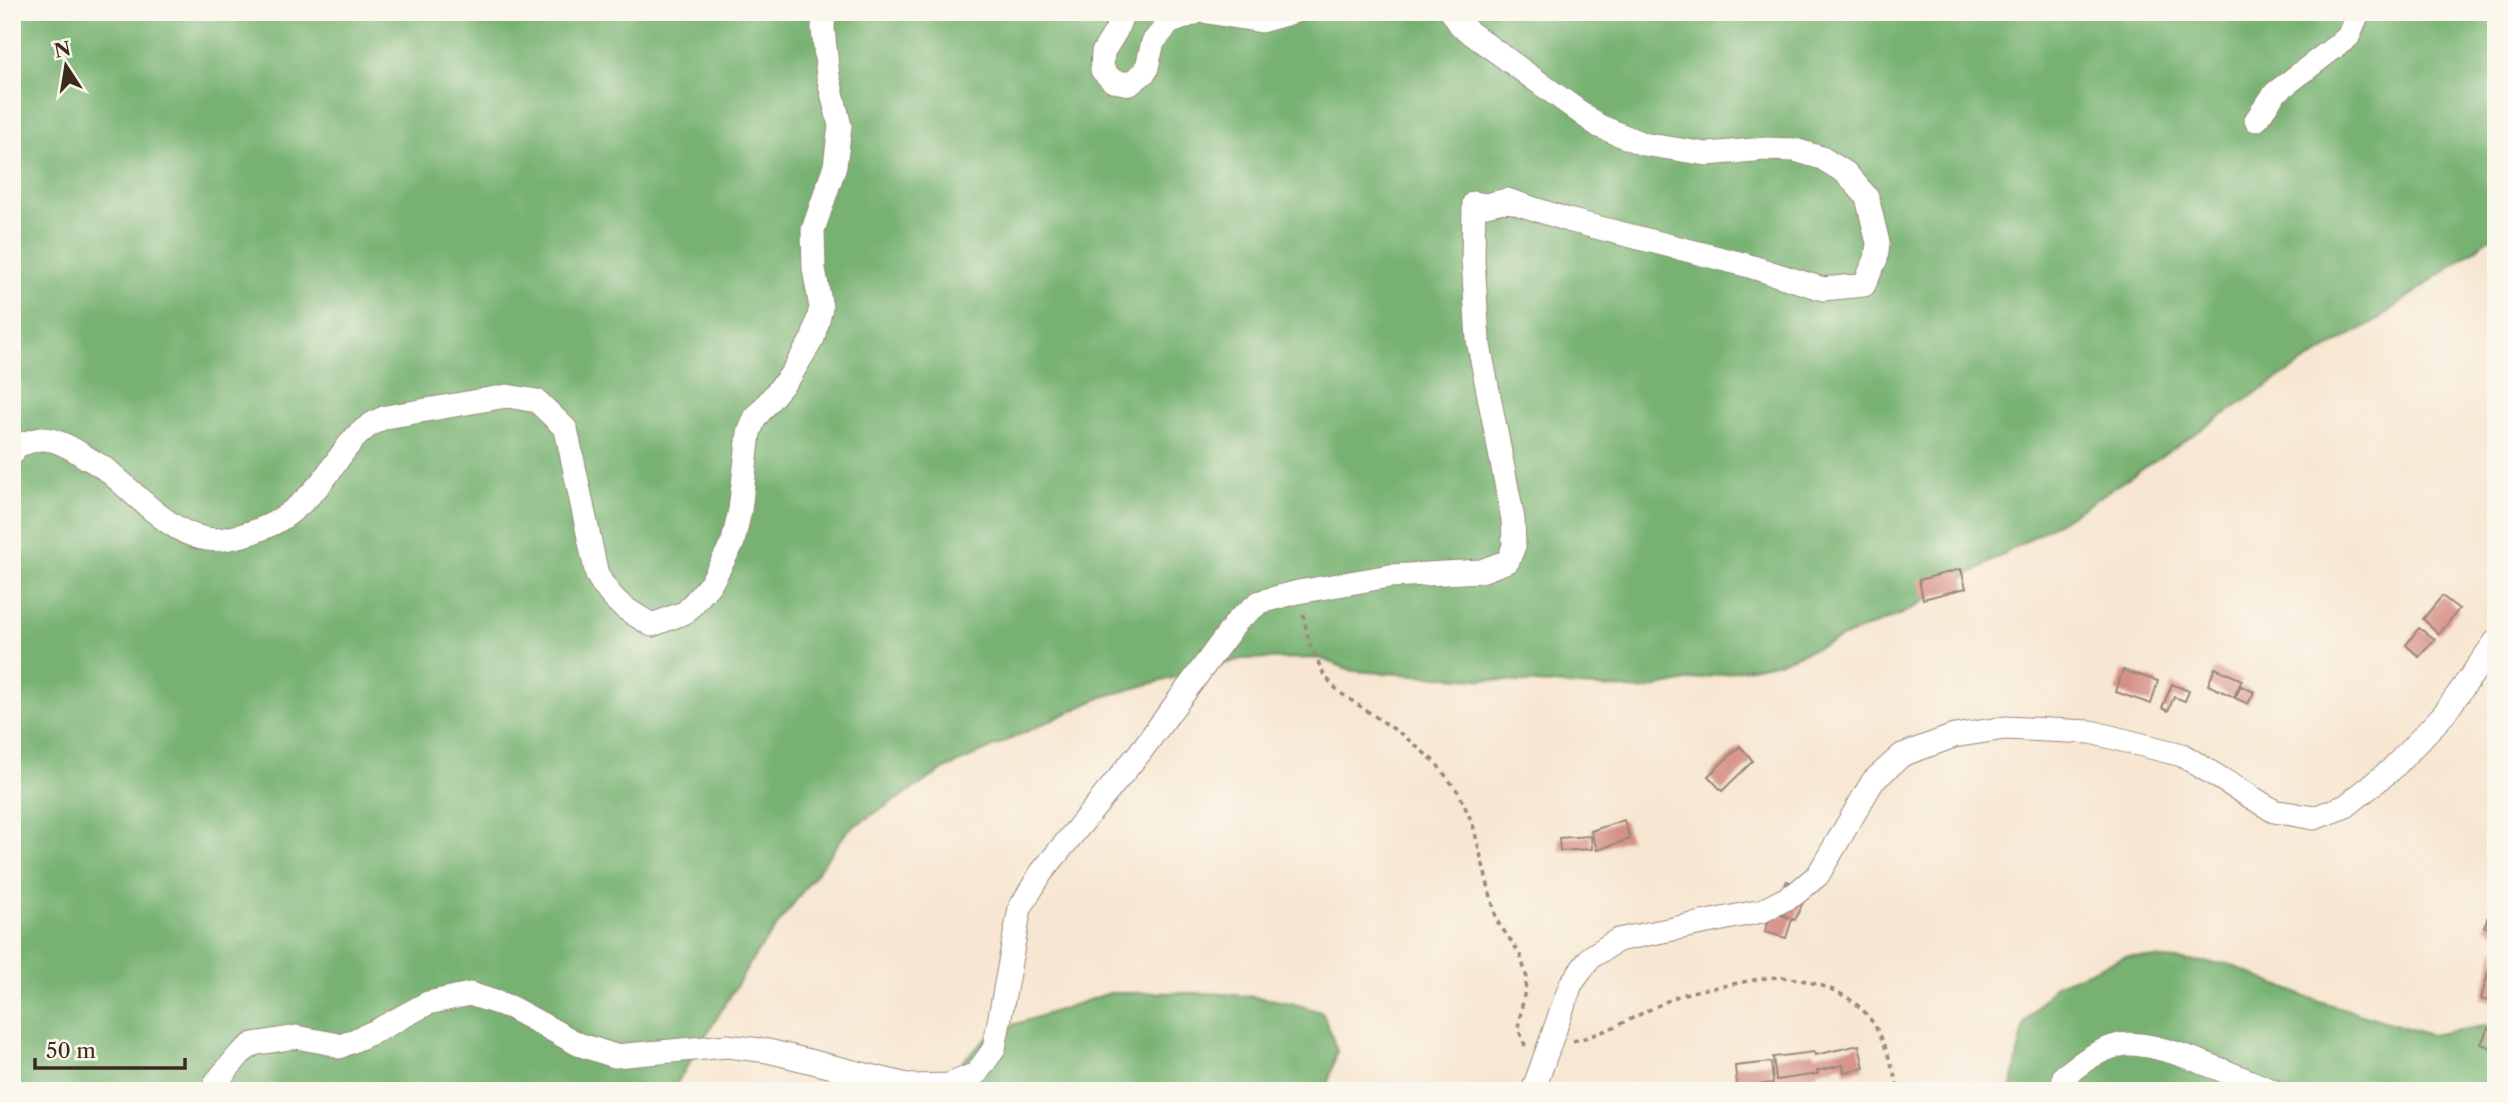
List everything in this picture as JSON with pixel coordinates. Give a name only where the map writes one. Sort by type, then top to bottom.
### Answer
[{"type":"street","points":[[12,453],[16,446],[41,439],[66,445],[106,469],[167,522],[198,537],[221,540],[260,531],[288,516],[320,484],[352,438],[372,422],[386,417],[507,396],[537,401],[566,429],[597,575],[610,596],[621,607],[653,625],[686,612],[711,583],[733,542],[740,510],[749,433],[755,418],[790,376],[808,348],[821,308],[814,269],[813,230],[835,166],[840,126],[828,76],[824,12]]},
{"type":"street","points":[[1123,12],[1103,52],[1102,70],[1113,81],[1130,84],[1146,71],[1153,43],[1169,23],[1197,12]]},
{"type":"street","points":[[1208,12],[1261,21],[1293,12]]},
{"type":"street","points":[[212,1091],[217,1081],[253,1044],[296,1037],[339,1047],[428,1003],[470,994],[510,1007],[578,1044],[615,1056],[727,1046],[768,1051],[911,1086],[949,1086],[976,1074],[993,1049],[1020,908],[1041,873],[1141,751],[1238,620],[1259,602],[1298,592],[1390,576],[1481,571],[1508,561],[1514,546],[1513,519],[1478,340],[1473,260],[1474,203],[1486,205],[1507,200],[1568,220],[1746,265],[1823,289],[1864,285],[1876,259],[1878,243],[1867,197],[1846,173],[1822,158],[1795,150],[1766,149],[1707,154],[1643,144],[1599,126],[1461,26],[1452,12]]},
{"type":"street","points":[[2256,120],[2275,93],[2348,37],[2359,12]]},
{"type":"street","points":[[1537,1080],[1571,984],[1591,957],[1618,940],[1762,911],[1795,894],[1818,875],[1873,781],[1902,755],[1954,736],[2005,728],[2091,733],[2182,755],[2274,811],[2314,818],[2346,806],[2392,769],[2444,714],[2496,641]]},
{"type":"street","points":[[2063,1091],[2064,1076],[2091,1055],[2121,1045],[2162,1048],[2273,1091]]},
{"type":"path","points":[[1298,592],[1309,642],[1324,676],[1339,692],[1404,736],[1435,762],[1459,793],[1474,825],[1497,921],[1520,954],[1527,978],[1518,1028],[1537,1080]]},
{"type":"path","points":[[1550,1046],[1590,1038],[1679,996],[1768,977],[1789,976],[1839,991],[1860,1005],[1874,1024],[1888,1052],[1899,1091]]},
{"type":"green space","points":[[12,12],[2496,12],[2496,234],[2378,319],[2282,376],[2089,504],[1902,614],[1780,662],[1643,690],[1354,671],[1319,658],[1242,659],[1102,697],[945,769],[848,830],[754,957],[672,1091],[12,1091]]},
{"type":"green space","points":[[2126,956],[2228,964],[2306,997],[2430,1035],[2496,1024],[2496,1091],[2011,1091],[2024,1024],[2055,985]]},
{"type":"green space","points":[[1110,993],[1245,996],[1272,999],[1323,1013],[1337,1051],[1326,1091],[931,1091],[995,1031]]},
{"type":"building","points":[[1961,569],[1966,588],[1923,599],[1919,580]]},
{"type":"building","points":[[2442,596],[2459,609],[2439,634],[2423,619]]},
{"type":"building","points":[[2419,628],[2435,639],[2419,657],[2406,645]]},
{"type":"building","points":[[2215,668],[2242,680],[2234,697],[2208,685]]},
{"type":"building","points":[[2123,670],[2158,681],[2151,704],[2116,692]]},
{"type":"building","points":[[2172,684],[2189,691],[2185,701],[2174,697],[2168,711],[2162,708]]},
{"type":"building","points":[[2241,686],[2254,692],[2248,704],[2235,698]]},
{"type":"building","points":[[1740,746],[1753,761],[1722,791],[1708,776]]},
{"type":"building","points":[[1624,820],[1630,839],[1597,850],[1591,831]]},
{"type":"building","points":[[1591,836],[1592,849],[1560,851],[1559,838]]},
{"type":"building","points":[[1787,881],[1808,891],[1795,920],[1792,919],[1786,938],[1765,932],[1771,912],[1790,918],[1774,910]]},
{"type":"building","points":[[2496,903],[2496,933],[2484,926]]},
{"type":"building","points":[[2496,948],[2496,1003],[2481,999]]},
{"type":"building","points":[[2488,1028],[2496,1032],[2491,1048],[2481,1044]]},
{"type":"building","points":[[1859,1045],[1864,1068],[1844,1072],[1843,1065],[1817,1071],[1818,1074],[1776,1080],[1773,1057],[1814,1052],[1815,1055]]},
{"type":"building","points":[[1771,1062],[1773,1083],[1737,1087],[1735,1066]]}]
